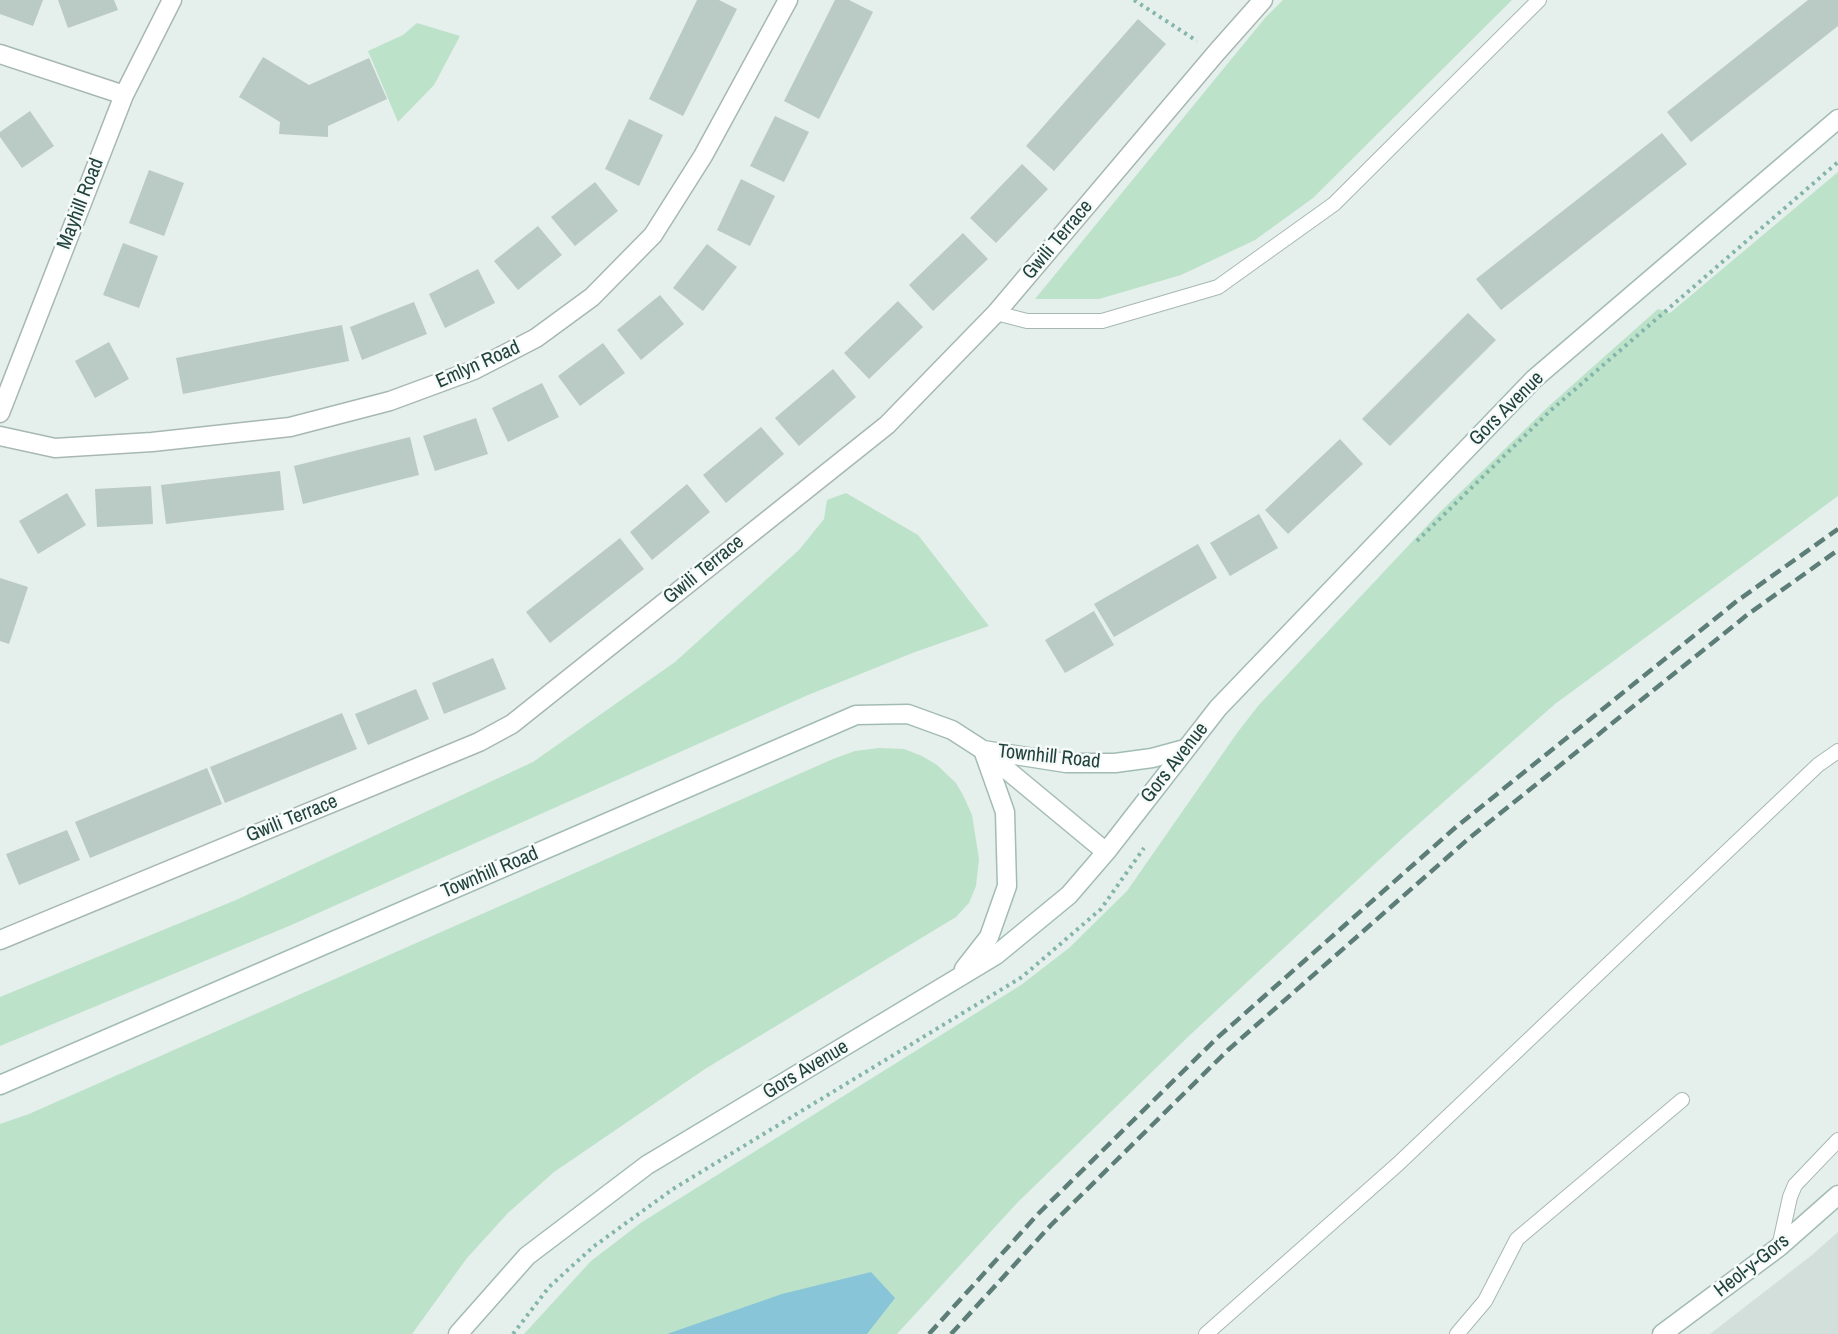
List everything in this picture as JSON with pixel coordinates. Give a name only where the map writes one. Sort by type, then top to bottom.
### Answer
[{"type":"street","name":"Mayhill Road","points":[[0,413],[124,94],[172,0]]},
{"type":"street","name":"Emlyn Road","points":[[0,436],[55,448],[152,442],[290,427],[400,397],[474,370],[536,338],[592,297],[653,235],[703,156],[788,0]]},
{"type":"street","name":"Gwili Terrace","points":[[0,940],[479,742],[512,724],[887,425],[996,313],[1263,0]]},
{"type":"street","points":[[0,54],[124,94]]},
{"type":"street","name":"Gors Avenue","points":[[458,1334],[527,1256],[647,1166],[996,955],[1069,895],[1106,852],[1218,708],[1534,379],[1838,119]]},
{"type":"street","name":"Townhill Road","points":[[0,1085],[856,715],[908,714],[952,730],[983,750],[1106,852]]},
{"type":"street","name":"Townhill Road","points":[[983,750],[1066,763],[1115,763],[1152,758],[1185,749]]},
{"type":"street","name":"Townhill Road","points":[[956,979],[989,937],[1006,886],[1005,812],[983,750]]},
{"type":"street","name":"Heol-y-Gors","points":[[1662,1334],[1779,1247],[1838,1195]]},
{"type":"lane","points":[[996,313],[1027,321],[1102,321],[1218,287],[1334,204],[1539,0]]},
{"type":"lane","points":[[1206,1334],[1398,1164],[1818,765],[1838,751]]},
{"type":"lane","points":[[1457,1334],[1485,1301],[1517,1239],[1682,1100]]},
{"type":"lane","points":[[1779,1247],[1790,1197],[1795,1185],[1838,1140]]},
{"type":"path","points":[[1134,0],[1216,53]]},
{"type":"shaded area","points":[[1838,1232],[1838,1334],[1710,1334],[1812,1255]]},
{"type":"green space","points":[[1283,0],[1512,0],[1313,198],[1255,240],[1181,275],[1099,299],[1035,299],[1265,18]]},
{"type":"green space","points":[[417,23],[460,36],[434,85],[398,122],[368,51],[403,35]]},
{"type":"green space","points":[[1838,172],[1838,496],[1555,704],[1406,835],[1191,1034],[1018,1202],[897,1334],[524,1334],[591,1261],[642,1222],[1021,985],[1069,948],[1127,891],[1258,706],[1438,514],[1550,405],[1658,309],[1670,313]]},
{"type":"green space","points":[[846,493],[918,535],[989,626],[915,652],[808,695],[289,926],[0,1046],[0,997],[236,900],[533,762],[675,662],[799,550],[824,519],[827,500]]},
{"type":"green space","points":[[879,748],[904,749],[922,756],[937,765],[956,783],[963,795],[972,815],[979,859],[976,886],[969,903],[956,917],[705,1069],[554,1172],[508,1213],[467,1258],[412,1334],[0,1334],[0,1124],[29,1114],[833,759],[855,751]]},
{"type":"water","points":[[871,1272],[895,1298],[867,1334],[667,1334],[782,1294]]},
{"type":"building","points":[[0,0],[43,0],[33,26],[0,14]]},
{"type":"building","points":[[58,0],[114,0],[118,10],[68,28]]},
{"type":"building","points":[[697,0],[719,0],[737,9],[683,116],[649,99]]},
{"type":"building","points":[[835,0],[849,0],[873,12],[819,119],[784,101]]},
{"type":"building","points":[[1808,0],[1838,0],[1838,26],[1691,142],[1667,112]]},
{"type":"building","points":[[1138,19],[1166,44],[1054,171],[1026,146]]},
{"type":"building","points":[[263,57],[309,85],[369,58],[387,99],[328,126],[328,137],[279,134],[280,122],[239,97]]},
{"type":"building","points":[[30,111],[54,146],[22,168],[0,137],[0,132]]},
{"type":"building","points":[[775,116],[809,132],[784,182],[750,166]]},
{"type":"building","points":[[629,119],[663,135],[639,186],[605,169]]},
{"type":"building","points":[[1662,133],[1687,164],[1501,310],[1476,279]]},
{"type":"building","points":[[1022,164],[1048,189],[996,243],[970,218]]},
{"type":"building","points":[[149,170],[184,183],[164,236],[129,223]]},
{"type":"building","points":[[741,179],[775,196],[750,246],[717,230]]},
{"type":"building","points":[[595,182],[618,211],[575,246],[551,217]]},
{"type":"building","points":[[538,226],[562,255],[518,290],[494,261]]},
{"type":"building","points":[[963,233],[988,259],[933,311],[909,285]]},
{"type":"building","points":[[123,243],[158,256],[139,308],[103,295]]},
{"type":"building","points":[[707,244],[737,267],[703,311],[673,288]]},
{"type":"building","points":[[478,269],[495,303],[445,328],[429,294]]},
{"type":"building","points":[[660,295],[684,324],[641,360],[617,330]]},
{"type":"building","points":[[898,301],[923,327],[869,379],[844,353]]},
{"type":"building","points":[[414,302],[427,334],[362,360],[350,327]]},
{"type":"building","points":[[1468,313],[1496,340],[1390,446],[1362,419]]},
{"type":"building","points":[[342,325],[349,361],[183,394],[176,358]]},
{"type":"building","points":[[109,342],[129,379],[95,398],[75,361]]},
{"type":"building","points":[[603,343],[625,373],[580,406],[558,376]]},
{"type":"building","points":[[833,369],[856,397],[799,446],[775,418]]},
{"type":"building","points":[[542,383],[559,417],[508,442],[492,408]]},
{"type":"building","points":[[476,418],[488,454],[435,471],[423,436]]},
{"type":"building","points":[[761,427],[784,454],[726,503],[703,475]]},
{"type":"building","points":[[410,437],[419,475],[303,504],[294,466]]},
{"type":"building","points":[[1340,439],[1363,464],[1288,534],[1265,510]]},
{"type":"building","points":[[280,471],[284,510],[166,524],[161,485]]},
{"type":"building","points":[[687,484],[710,512],[652,560],[630,532]]},
{"type":"building","points":[[151,486],[153,524],[97,527],[95,489]]},
{"type":"building","points":[[67,493],[86,525],[38,554],[19,521]]},
{"type":"building","points":[[1259,514],[1278,548],[1230,576],[1210,543]]},
{"type":"building","points":[[620,538],[644,569],[550,643],[526,612]]},
{"type":"building","points":[[1198,544],[1217,578],[1114,637],[1094,604]]},
{"type":"building","points":[[0,578],[28,587],[9,644],[0,641]]},
{"type":"building","points":[[1094,611],[1114,645],[1065,673],[1045,640]]},
{"type":"building","points":[[493,658],[506,689],[444,714],[432,683]]},
{"type":"building","points":[[416,689],[429,719],[368,745],[355,714]]},
{"type":"building","points":[[342,713],[357,749],[225,803],[210,767]]},
{"type":"building","points":[[207,768],[222,804],[90,858],[75,822]]},
{"type":"building","points":[[67,830],[80,860],[19,885],[6,854]]},
{"type":"railway","points":[[929,1334],[1038,1214],[1217,1038],[1456,827],[1737,601],[1838,529]]},
{"type":"railway","points":[[951,1334],[1051,1225],[1228,1050],[1467,840],[1747,615],[1838,550]]}]
